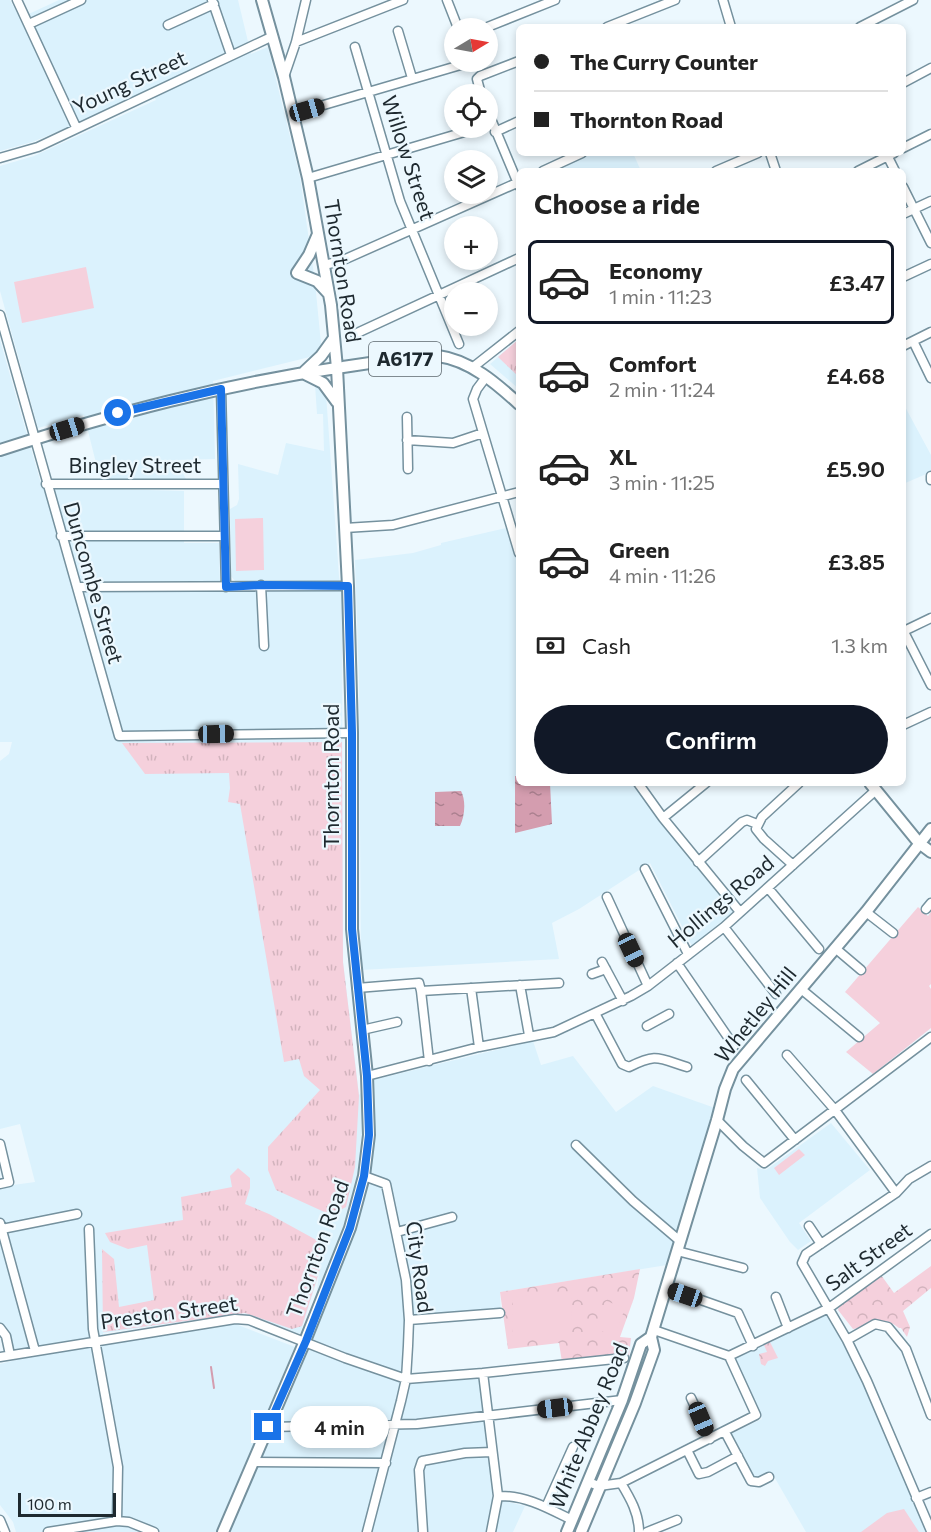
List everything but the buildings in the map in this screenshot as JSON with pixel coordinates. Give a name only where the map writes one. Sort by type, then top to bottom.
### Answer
[{"type":"main road","name":"Thornton Road","points":[[223,1532],[306,1341],[350,1228],[364,1176],[369,1135],[367,1076],[352,923],[352,733],[348,586],[337,368],[329,294],[308,178],[285,77],[262,0]]},
{"type":"main road","points":[[318,232],[309,255],[297,273],[317,281],[329,294]]},
{"type":"main road","points":[[334,338],[321,356],[303,373],[323,383],[339,405]]},
{"type":"main road","name":"A6177","points":[[0,450],[141,407],[221,389],[303,373],[438,356],[457,361],[486,376],[516,401]]},
{"type":"main road","points":[[873,787],[919,843],[931,852]]},
{"type":"main road","name":"Whetley Hill","points":[[679,1246],[725,1089],[733,1069],[866,912],[931,829]]},
{"type":"main road","name":"White Abbey Road","points":[[581,1532],[635,1403],[654,1350],[652,1333],[679,1246]]},
{"type":"main road","name":"White Abbey Road","points":[[567,1532],[622,1400],[641,1344],[652,1333]]},
{"type":"street","points":[[17,0],[76,128]]},
{"type":"street","points":[[29,24],[81,0]]},
{"type":"street","points":[[285,77],[306,0]]},
{"type":"street","points":[[296,42],[403,0]]},
{"type":"street","points":[[447,0],[454,18]]},
{"type":"street","points":[[498,23],[555,0]]},
{"type":"street","points":[[615,24],[675,0]]},
{"type":"street","points":[[723,0],[730,24]]},
{"type":"street","points":[[866,24],[913,0]]},
{"type":"street","points":[[168,25],[213,2],[231,55]]},
{"type":"street","points":[[398,31],[412,78]]},
{"type":"street","name":"Young Street","points":[[0,158],[38,147],[273,36]]},
{"type":"street","name":"Willow Street","points":[[355,47],[385,155],[411,230],[459,344]]},
{"type":"street","points":[[477,84],[477,79],[480,76],[516,62]]},
{"type":"street","points":[[906,80],[931,68]]},
{"type":"street","points":[[293,114],[444,69]]},
{"type":"street","points":[[498,126],[516,122]]},
{"type":"street","points":[[906,146],[931,134]]},
{"type":"street","points":[[308,178],[444,138]]},
{"type":"street","points":[[496,138],[516,180]]},
{"type":"street","points":[[550,168],[576,156]]},
{"type":"street","points":[[723,168],[751,156]]},
{"type":"street","points":[[863,168],[885,156]]},
{"type":"street","points":[[324,265],[340,261],[516,185]]},
{"type":"street","points":[[906,193],[931,243]]},
{"type":"street","points":[[906,213],[931,201]]},
{"type":"street","points":[[355,334],[516,259]]},
{"type":"street","points":[[906,276],[931,264]]},
{"type":"street","name":"Duncombe Street","points":[[0,315],[119,736],[352,733]]},
{"type":"street","points":[[906,344],[931,332]]},
{"type":"street","points":[[472,368],[516,334]]},
{"type":"street","points":[[913,341],[931,378]]},
{"type":"street","points":[[486,376],[473,399],[516,544]]},
{"type":"street","points":[[221,389],[226,587]]},
{"type":"street","points":[[407,417],[408,469]]},
{"type":"street","points":[[407,440],[453,442],[483,434]]},
{"type":"street","name":"Bingley Street","points":[[46,484],[223,484]]},
{"type":"street","points":[[345,528],[393,525],[516,493]]},
{"type":"street","points":[[61,536],[224,536]]},
{"type":"street","points":[[261,585],[264,646]]},
{"type":"street","points":[[77,587],[348,586]]},
{"type":"street","points":[[906,630],[931,618]]},
{"type":"street","points":[[906,637],[931,685]]},
{"type":"street","points":[[906,655],[913,652]]},
{"type":"street","points":[[906,724],[931,712]]},
{"type":"street","points":[[640,786],[663,818],[740,912]]},
{"type":"street","points":[[663,818],[702,786]]},
{"type":"street","points":[[793,865],[756,829],[757,824],[796,786]]},
{"type":"street","name":"Hollings Road","points":[[367,1076],[529,1035],[554,1032],[623,1001],[648,986],[724,927],[793,865],[873,787]]},
{"type":"street","points":[[698,862],[742,822],[747,820],[757,824]]},
{"type":"street","points":[[645,869],[688,954]]},
{"type":"street","points":[[768,888],[819,949]]},
{"type":"street","points":[[607,897],[648,986]]},
{"type":"street","points":[[866,912],[893,933]]},
{"type":"street","points":[[724,927],[776,994]]},
{"type":"street","points":[[835,948],[861,970]]},
{"type":"street","points":[[676,963],[734,1046]]},
{"type":"street","points":[[592,974],[604,965],[623,1001]]},
{"type":"street","points":[[357,988],[418,983],[429,1061]]},
{"type":"street","points":[[421,992],[559,983]]},
{"type":"street","points":[[520,985],[529,1035]]},
{"type":"street","points":[[471,988],[479,1047]]},
{"type":"street","points":[[801,989],[859,1038]]},
{"type":"street","points":[[595,1013],[622,1064],[628,1067],[655,1057],[687,1067]]},
{"type":"street","points":[[647,1026],[669,1014]]},
{"type":"street","points":[[362,1030],[397,1022]]},
{"type":"street","points":[[717,1120],[764,1163],[931,1037]]},
{"type":"street","points":[[788,1055],[835,1110],[896,1192]]},
{"type":"street","points":[[746,1080],[795,1140]]},
{"type":"street","points":[[0,1144],[9,1182],[0,1184]]},
{"type":"street","points":[[576,1145],[679,1246],[743,1268]]},
{"type":"street","points":[[931,1166],[909,1179],[896,1192],[806,1254],[802,1263],[847,1340],[867,1381],[931,1531]]},
{"type":"street","name":"City Road","points":[[364,1176],[386,1184],[406,1280],[409,1320],[406,1379],[369,1531]]},
{"type":"street","points":[[35,1351],[1,1226],[77,1214]]},
{"type":"street","points":[[397,1232],[452,1217]]},
{"type":"street","points":[[809,1226],[821,1244]]},
{"type":"street","points":[[89,1229],[95,1341],[118,1467],[117,1521]]},
{"type":"street","name":"Salt Street","points":[[729,1356],[829,1308],[931,1234]]},
{"type":"street","points":[[667,1288],[738,1314],[753,1346]]},
{"type":"street","points":[[776,1297],[788,1328]]},
{"type":"street","points":[[409,1320],[500,1313]]},
{"type":"street","name":"Preston Street","points":[[0,1357],[235,1319],[249,1320],[345,1358],[406,1379]]},
{"type":"street","points":[[847,1340],[874,1324],[888,1327],[906,1349],[931,1415]]},
{"type":"street","points":[[0,1328],[6,1336],[10,1355]]},
{"type":"street","points":[[588,1482],[600,1486],[621,1483],[756,1415],[729,1356],[652,1333]]},
{"type":"street","points":[[406,1379],[624,1358]]},
{"type":"street","points":[[483,1373],[498,1496],[491,1532]]},
{"type":"street","points":[[692,1398],[710,1439]]},
{"type":"street","points":[[268,1427],[396,1425],[622,1400]]},
{"type":"street","points":[[725,1432],[751,1481],[759,1482],[769,1477]]},
{"type":"street","points":[[546,1507],[573,1447]]},
{"type":"street","points":[[687,1450],[699,1474],[708,1472],[738,1456]]},
{"type":"street","points":[[423,1532],[419,1464],[426,1459],[492,1452]]},
{"type":"street","points":[[253,1462],[386,1463]]},
{"type":"street","points":[[621,1483],[633,1502],[639,1532]]},
{"type":"street","points":[[916,1498],[931,1492]]},
{"type":"street","points":[[498,1496],[517,1497],[546,1507],[572,1520]]},
{"type":"street","points":[[0,1520],[5,1532]]},
{"type":"street","points":[[647,1532],[677,1520]]},
{"type":"street","points":[[48,1532],[117,1521],[129,1522],[154,1532]]},
{"type":"shaded area","points":[[0,0],[10,0],[20,18],[59,0],[238,0],[251,54],[268,47],[300,177],[315,282],[322,354],[213,381],[215,459],[176,460],[186,479],[100,479],[84,415],[38,428],[0,291],[0,166],[34,156],[156,100],[150,89],[82,122],[32,142],[0,151]]},
{"type":"shaded area","points":[[587,156],[634,156],[640,168],[561,168]]},
{"type":"shaded area","points":[[0,340],[42,487],[184,491],[184,543],[219,543],[220,583],[236,582],[231,576],[230,509],[237,505],[239,499],[238,464],[278,475],[286,443],[324,451],[323,414],[317,414],[315,385],[320,386],[326,394],[342,598],[343,962],[359,1095],[373,1080],[533,1041],[541,1065],[573,1056],[616,1112],[653,1086],[715,1108],[667,1265],[500,1292],[501,1315],[405,1324],[400,1384],[479,1378],[492,1478],[492,1498],[525,1506],[513,1532],[230,1532],[311,1336],[319,1274],[300,1334],[245,1313],[103,1333],[104,1343],[233,1323],[295,1347],[216,1532],[16,1532],[13,1522],[0,1505],[0,1364],[16,1360],[9,1332],[0,1323],[0,1179],[13,1185],[35,1182],[20,1124],[0,1129],[0,761],[9,754],[12,742],[0,742]]},
{"type":"shaded area","points":[[516,342],[516,386],[490,364]]},
{"type":"shaded area","points":[[906,409],[931,455],[931,472],[906,483]]},
{"type":"shaded area","points":[[506,528],[516,552],[516,786],[635,786],[683,851],[733,912],[692,946],[650,863],[579,909],[552,923],[559,959],[361,970],[359,680],[355,560],[413,553],[441,545],[441,543]]},
{"type":"shaded area","points":[[831,1123],[870,1170],[799,1223],[811,1241],[798,1250],[760,1198],[757,1168],[766,1170]]},
{"type":"shaded area","points":[[827,1312],[845,1342],[873,1402],[928,1532],[806,1532],[772,1473],[751,1479],[730,1434],[762,1419],[733,1358]]},
{"type":"green space","points":[[86,267],[94,308],[22,323],[14,282]]},
{"type":"green space","points":[[516,342],[516,374],[498,357]]},
{"type":"green space","points":[[263,518],[264,570],[236,571],[235,519]]},
{"type":"green space","points":[[342,742],[343,962],[359,1096],[355,1167],[346,1207],[331,1215],[276,1190],[268,1170],[268,1147],[320,1090],[304,1076],[299,1059],[284,1062],[240,804],[228,802],[229,773],[145,774],[122,743]]},
{"type":"green space","points":[[918,907],[928,916],[931,912],[931,984],[929,986],[931,989],[931,1028],[873,1074],[846,1052],[880,1023],[845,992]]},
{"type":"green space","points":[[799,1149],[805,1155],[779,1175],[774,1168]]},
{"type":"green space","points":[[238,1168],[250,1178],[250,1188],[245,1204],[269,1214],[320,1242],[320,1269],[302,1326],[292,1329],[245,1313],[103,1332],[102,1249],[114,1259],[119,1307],[154,1300],[147,1245],[128,1249],[110,1242],[105,1233],[183,1220],[181,1197],[232,1187],[230,1176]]},
{"type":"green space","points":[[931,1266],[931,1288],[903,1311],[910,1327],[907,1337],[901,1328],[887,1321],[853,1329],[838,1310],[839,1306],[881,1275],[894,1293]]},
{"type":"green space","points":[[640,1269],[634,1298],[620,1337],[631,1338],[629,1356],[562,1362],[559,1343],[508,1349],[500,1292]]},
{"type":"green space","points":[[571,1291],[572,1336],[512,1339],[513,1297]]},
{"type":"green space","points":[[606,1301],[625,1308],[615,1336],[595,1329]]},
{"type":"green space","points":[[770,1342],[778,1358],[768,1361],[765,1366],[761,1364],[759,1354],[767,1352],[764,1345]]},
{"type":"green space","points":[[904,1509],[919,1532],[861,1532],[887,1513]]},
{"type":"water","points":[[515,776],[516,786],[550,786],[552,824],[515,833]]},
{"type":"water","points":[[461,791],[464,808],[460,826],[435,826],[435,792]]},
{"type":"waterway","points":[[211,1367],[214,1388]]},
{"type":"route","points":[[118,413],[221,389],[226,587],[348,586],[352,733],[352,929],[367,1076],[368,1153],[350,1228],[306,1341],[268,1427]]}]
